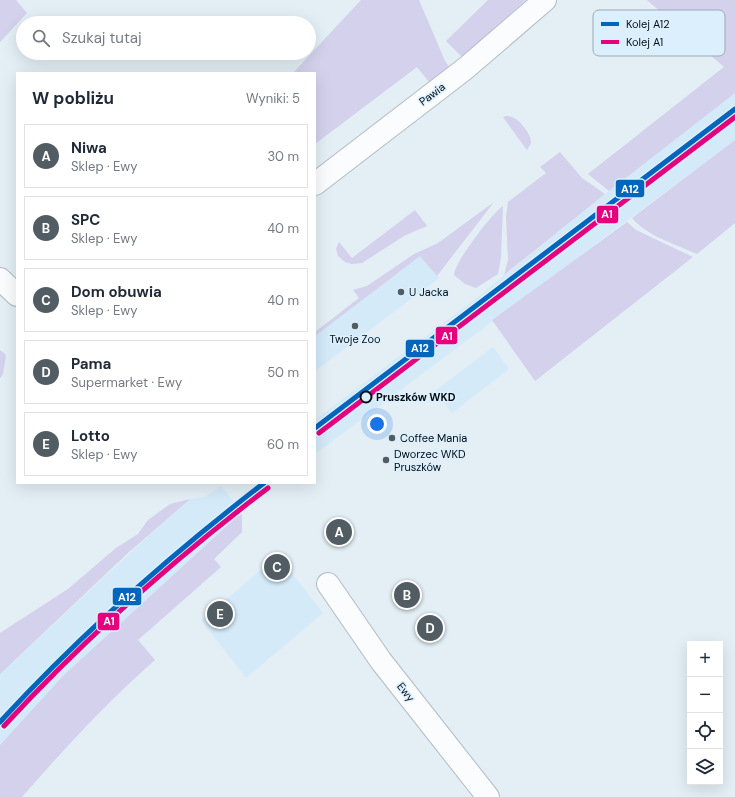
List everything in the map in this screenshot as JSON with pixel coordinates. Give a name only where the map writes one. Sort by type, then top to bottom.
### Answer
[{"type":"street","name":"Pawia","points":[[316,183],[466,68],[545,0]]},
{"type":"street","points":[[0,279],[16,294]]},
{"type":"street","name":"Ewy","points":[[328,584],[381,661],[488,797]]},
{"type":"shaded area","points":[[0,0],[16,0],[27,13],[24,16],[16,16],[16,25],[0,42]]},
{"type":"shaded area","points":[[361,0],[419,0],[445,61],[450,68],[430,83],[417,67],[316,143],[316,72],[294,72],[305,60],[316,60],[316,48]]},
{"type":"shaded area","points":[[488,0],[526,0],[462,57],[446,41]]},
{"type":"shaded area","points":[[647,0],[735,0],[735,93],[609,191],[588,174],[724,67],[711,56],[725,56],[725,10],[658,10]]},
{"type":"shaded area","points":[[735,93],[735,140],[316,453],[316,419],[474,300],[663,147]]},
{"type":"shaded area","points":[[510,116],[519,121],[529,134],[531,143],[527,150],[503,117]]},
{"type":"shaded area","points":[[735,140],[735,223],[697,254],[653,235],[632,218]]},
{"type":"shaded area","points":[[560,152],[582,178],[605,194],[504,275],[508,260],[506,216],[508,202],[546,173],[540,167]]},
{"type":"shaded area","points":[[494,202],[437,276],[420,256],[316,335],[316,331],[359,298],[353,290],[367,286],[414,254],[438,243]]},
{"type":"shaded area","points":[[503,206],[501,258],[498,274],[476,288],[465,284],[454,275],[460,260],[474,239]]},
{"type":"shaded area","points":[[415,210],[427,226],[404,236],[362,263],[352,264],[345,262],[338,256],[336,249],[339,242],[352,258]]},
{"type":"shaded area","points":[[627,222],[636,230],[693,257],[535,381],[492,320]]},
{"type":"shaded area","points":[[420,255],[439,278],[316,370],[316,335]]},
{"type":"shaded area","points":[[493,347],[509,369],[452,413],[435,391]]},
{"type":"shaded area","points":[[0,350],[6,355],[3,374],[0,378]]},
{"type":"shaded area","points":[[221,486],[242,512],[63,676],[0,745],[0,674],[170,516],[190,499],[205,497]]},
{"type":"shaded area","points":[[190,499],[129,552],[0,674],[0,633],[68,589],[116,548],[138,534],[148,520],[170,504]]},
{"type":"shaded area","points":[[242,512],[242,532],[214,559],[221,567],[138,640],[155,660],[86,726],[22,797],[0,797],[0,745],[63,676]]},
{"type":"shaded area","points":[[273,560],[283,562],[323,613],[246,678],[201,620]]},
{"type":"rail line","name":"A12","points":[[316,427],[735,109]]},
{"type":"rail line","name":"A1","points":[[319,433],[735,117]]},
{"type":"rail line","name":"A12","points":[[0,722],[62,658],[160,567],[263,484]]},
{"type":"rail line","name":"A1","points":[[4,726],[66,662],[131,601],[198,543],[268,488]]},
{"type":"place","name":"U Jacka","points":[[401,292]]},
{"type":"place","name":"Twoje Zoo","points":[[355,326]]},
{"type":"place","name":"Pruszków WKD","points":[[366,397]]},
{"type":"place","name":"Coffee Mania","points":[[392,438]]},
{"type":"place","name":"Dworzec WKD Pruszków","points":[[386,460]]},
{"type":"place","name":"Niwa","points":[[339,532]]},
{"type":"place","name":"Dom obuwia","points":[[277,567]]},
{"type":"place","name":"SPC","points":[[407,595]]},
{"type":"place","name":"Lotto","points":[[220,614]]},
{"type":"place","name":"Pama","points":[[430,628]]}]
